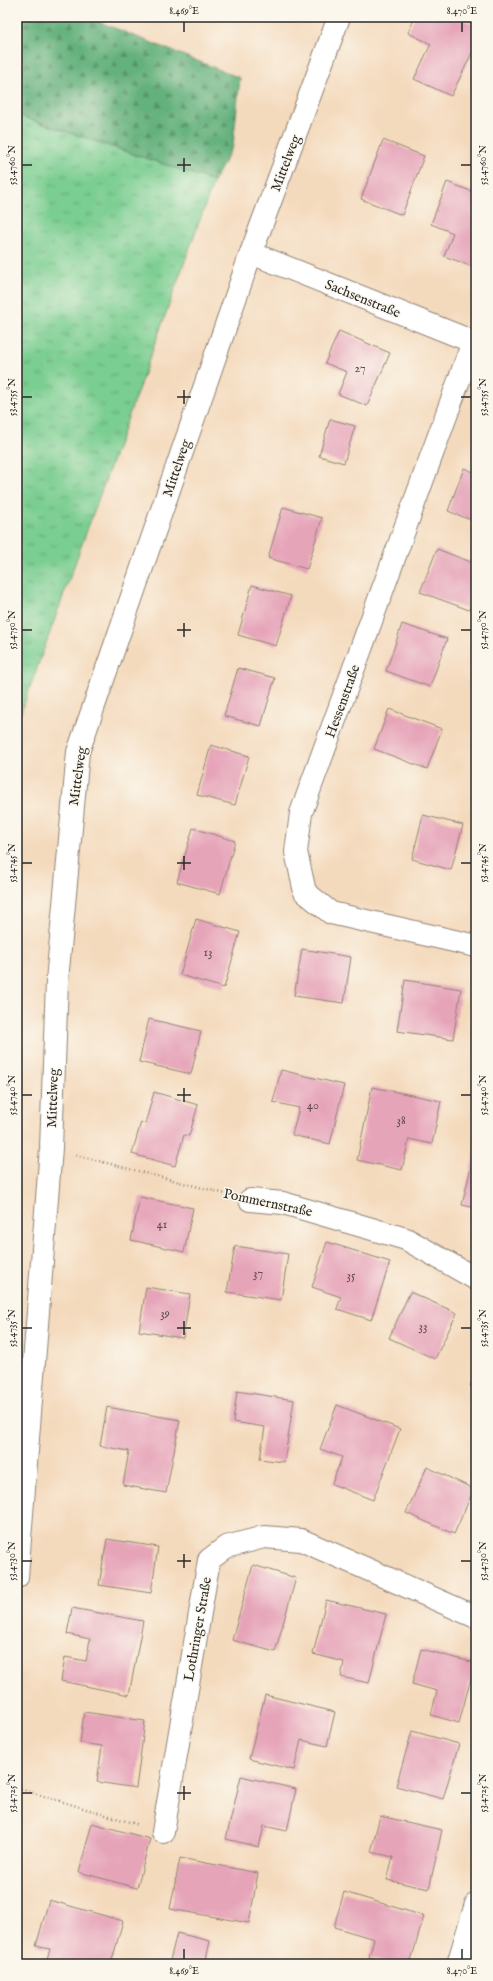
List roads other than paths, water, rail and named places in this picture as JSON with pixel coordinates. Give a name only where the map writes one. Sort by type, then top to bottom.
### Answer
[{"type":"street","name":"Mittelweg","points":[[17,1577],[50,1148],[57,981],[78,752],[251,253],[339,17]]},
{"type":"street","name":"Sachsenstraße","points":[[251,253],[474,343]]},
{"type":"street","name":"Hessenstraße","points":[[474,343],[301,813],[296,852],[305,892],[331,913],[476,946]]},
{"type":"street","name":"Pommernstraße","points":[[250,1200],[283,1203],[406,1239],[476,1279]]},
{"type":"street","name":"Lothringer Straße","points":[[163,1832],[209,1560],[226,1547],[264,1537],[301,1540],[476,1617]]},
{"type":"street","points":[[458,1964],[476,1904]]}]
